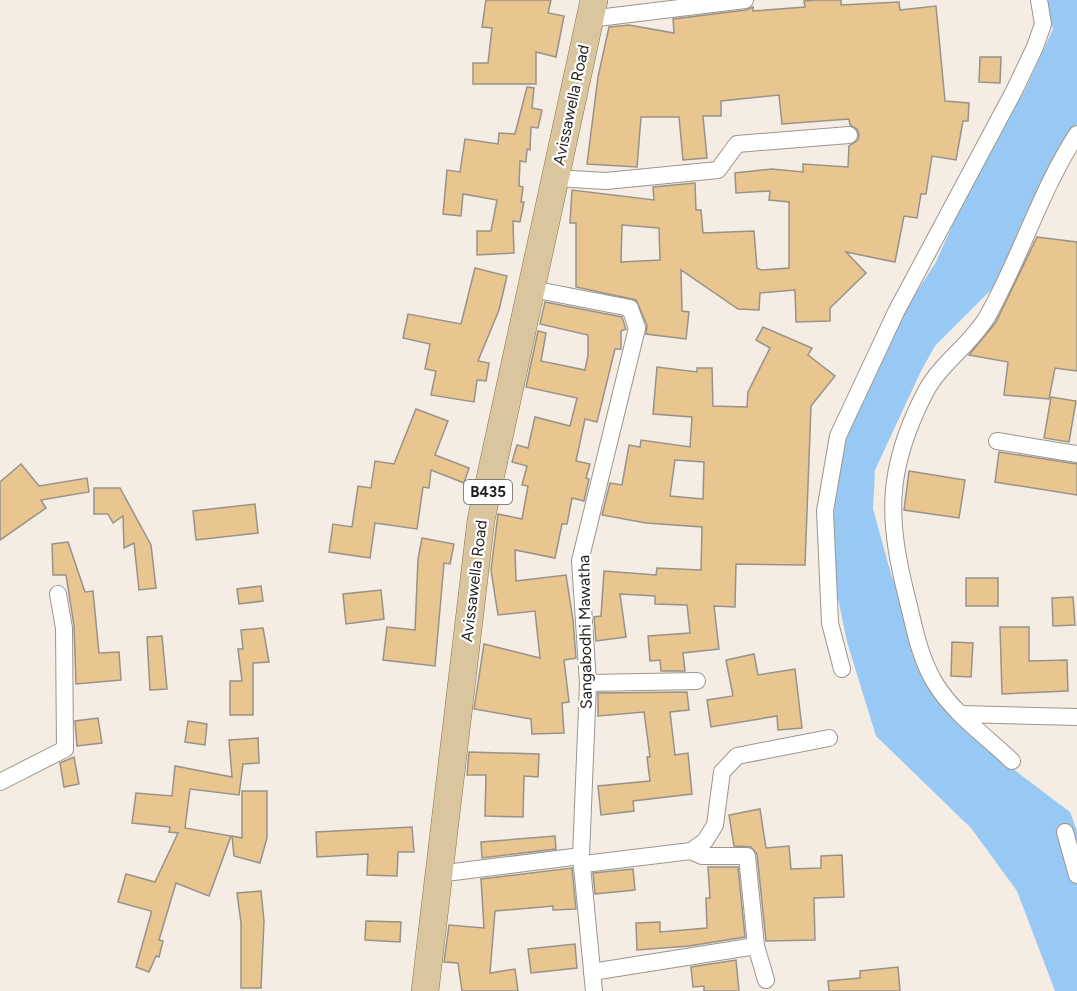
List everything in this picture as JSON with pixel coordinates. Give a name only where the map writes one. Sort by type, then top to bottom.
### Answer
[{"type":"main road","name":"Avissawella Road","points":[[425,991],[481,520],[592,9]]},
{"type":"street","points":[[592,9],[745,0]]},
{"type":"street","points":[[842,669],[830,623],[825,511],[838,436],[896,312],[1014,92],[1035,47],[1043,24],[1039,0]]},
{"type":"street","points":[[1012,761],[961,714],[936,684],[919,646],[901,576],[891,515],[896,465],[928,388],[985,320],[1020,253],[1049,180],[1077,134]]},
{"type":"street","points":[[555,178],[606,181],[718,170],[737,144],[849,135]]},
{"type":"street","name":"Sangabodhi Mawatha","points":[[532,289],[630,308],[637,328],[580,561],[588,683],[583,860],[594,991]]},
{"type":"street","points":[[997,441],[1077,454]]},
{"type":"street","points":[[0,782],[65,749],[64,627],[58,594]]},
{"type":"street","points":[[588,683],[697,681]]},
{"type":"street","points":[[961,714],[1077,717]]},
{"type":"street","points":[[691,851],[705,841],[715,825],[722,772],[737,756],[829,738]]},
{"type":"street","points":[[1065,832],[1077,875]]},
{"type":"street","points":[[438,874],[691,851],[702,856],[747,856],[756,946],[766,980]]},
{"type":"street","points":[[592,972],[756,946]]},
{"type":"water","points":[[1045,0],[1077,0],[1077,124],[1046,172],[1002,279],[935,346],[921,371],[875,470],[873,509],[891,574],[934,690],[1009,766],[1070,812],[1077,831],[1077,991],[1055,991],[1017,891],[971,828],[876,736],[847,642],[831,564],[837,470],[859,397],[895,326],[936,262],[976,173],[1025,90],[1053,29]]},
{"type":"building","points":[[486,0],[551,0],[548,13],[564,16],[556,57],[536,52],[536,84],[473,84],[473,63],[488,63],[492,28],[482,27]]},
{"type":"building","points":[[841,0],[841,5],[899,2],[900,10],[936,6],[945,101],[969,103],[968,121],[963,121],[956,160],[932,156],[926,194],[921,194],[917,218],[904,216],[895,262],[846,252],[866,273],[830,308],[830,321],[796,322],[795,290],[760,293],[759,310],[738,309],[681,270],[682,311],[689,312],[686,339],[646,334],[647,325],[636,300],[576,287],[576,223],[570,223],[572,190],[654,200],[653,187],[695,183],[696,210],[701,210],[703,233],[754,231],[757,268],[761,270],[789,268],[789,202],[769,200],[770,191],[736,193],[735,173],[772,169],[803,172],[803,164],[848,167],[849,146],[858,140],[859,134],[857,129],[850,125],[849,119],[782,124],[779,95],[721,101],[721,116],[703,116],[707,158],[683,160],[679,117],[641,117],[637,167],[587,164],[598,77],[609,27],[629,25],[674,33],[673,19],[746,10],[753,7],[753,11],[805,7],[804,1]],"holes":[[[622,225],[659,228],[660,260],[621,262]]]},
{"type":"building","points":[[980,57],[1001,57],[1000,83],[979,82]]},
{"type":"building","points":[[527,87],[534,88],[532,108],[542,110],[538,128],[531,127],[530,150],[527,149],[526,162],[520,161],[519,186],[523,187],[521,202],[524,202],[520,222],[513,221],[514,253],[477,255],[477,231],[491,231],[497,200],[463,194],[461,216],[443,214],[447,170],[460,172],[465,139],[498,144],[499,133],[515,134]]},
{"type":"building","points":[[1037,237],[1077,242],[1077,371],[1055,368],[1049,399],[1004,395],[1008,362],[969,355],[996,322]]},
{"type":"building","points":[[475,268],[507,276],[499,310],[478,361],[489,363],[486,381],[477,380],[474,402],[431,395],[436,371],[425,369],[430,344],[403,338],[408,314],[461,324]]},
{"type":"building","points":[[545,302],[622,317],[626,329],[621,331],[621,349],[615,349],[597,422],[585,419],[576,461],[590,464],[584,501],[572,498],[567,524],[562,524],[555,558],[515,550],[516,581],[566,575],[573,620],[576,658],[564,660],[569,702],[562,703],[564,733],[532,734],[531,719],[474,709],[484,644],[540,658],[535,611],[498,615],[491,570],[498,514],[522,519],[528,486],[522,485],[527,466],[512,462],[517,445],[528,448],[535,417],[570,426],[577,398],[526,387],[538,331],[546,333],[541,361],[585,370],[588,335],[540,324]]},
{"type":"building","points":[[763,327],[812,348],[808,355],[835,376],[811,406],[805,565],[736,564],[735,607],[714,606],[719,649],[683,653],[685,671],[661,671],[660,660],[650,661],[648,636],[690,633],[687,605],[655,604],[655,596],[620,594],[626,637],[596,641],[594,617],[601,616],[604,571],[656,575],[657,568],[701,570],[702,527],[646,523],[602,515],[610,483],[622,485],[629,445],[640,447],[641,440],[690,447],[692,417],[653,414],[657,367],[697,372],[697,368],[712,368],[713,406],[747,407],[748,392],[770,348],[756,340]],"holes":[[[675,460],[704,462],[703,499],[670,496]]]},
{"type":"building","points":[[1051,397],[1076,401],[1069,442],[1044,438]]},
{"type":"building","points":[[416,409],[448,421],[435,455],[469,468],[464,483],[431,470],[429,488],[423,487],[417,529],[375,523],[370,558],[329,552],[333,524],[352,527],[358,486],[371,488],[375,461],[394,464]]},
{"type":"building","points":[[999,452],[1077,464],[1077,495],[995,482]]},
{"type":"building","points":[[21,464],[39,486],[87,478],[89,492],[41,500],[46,508],[0,540],[0,482]]},
{"type":"building","points":[[909,471],[965,480],[959,518],[904,510]]},
{"type":"building","points":[[94,488],[120,488],[151,545],[156,588],[139,590],[134,543],[124,548],[123,516],[113,523],[108,514],[94,514]]},
{"type":"building","points":[[255,504],[258,533],[196,540],[193,511]]},
{"type":"building","points":[[422,538],[454,544],[450,564],[444,563],[435,666],[383,660],[387,627],[415,630],[418,559]]},
{"type":"building","points":[[68,542],[85,592],[93,591],[99,653],[119,652],[121,680],[76,684],[74,626],[66,575],[53,575],[52,544]]},
{"type":"building","points":[[966,578],[998,578],[998,606],[966,606]]},
{"type":"building","points":[[261,586],[263,601],[239,604],[237,589]]},
{"type":"building","points":[[381,590],[384,619],[346,624],[343,594]]},
{"type":"building","points":[[1073,597],[1075,625],[1053,626],[1052,598]]},
{"type":"building","points":[[1000,627],[1029,627],[1029,661],[1067,660],[1068,691],[1002,694]]},
{"type":"building","points":[[263,628],[269,662],[253,663],[253,715],[230,715],[230,681],[242,681],[238,649],[243,649],[241,630]]},
{"type":"building","points":[[162,636],[167,689],[150,690],[147,637]]},
{"type":"building","points":[[952,642],[973,643],[971,677],[951,676]]},
{"type":"building","points":[[754,654],[758,675],[795,669],[802,728],[778,730],[777,716],[711,727],[707,700],[733,696],[726,660]]},
{"type":"building","points":[[687,692],[689,710],[670,712],[675,755],[688,753],[692,794],[633,801],[634,811],[601,815],[598,786],[650,781],[647,757],[650,757],[644,712],[598,716],[598,693]]},
{"type":"building","points":[[98,718],[102,743],[77,746],[75,721]]},
{"type":"building","points":[[188,721],[207,724],[205,745],[185,742]]},
{"type":"building","points":[[258,738],[259,763],[243,764],[239,795],[190,789],[185,828],[231,836],[209,896],[176,883],[159,940],[163,941],[159,957],[156,956],[149,972],[136,967],[151,911],[118,902],[126,874],[155,882],[178,833],[169,832],[170,827],[132,823],[136,793],[172,796],[175,766],[232,777],[229,740]]},
{"type":"building","points":[[469,752],[539,754],[538,777],[524,776],[523,817],[485,816],[486,775],[467,775]]},
{"type":"building","points":[[74,757],[79,784],[64,787],[60,763]]},
{"type":"building","points":[[242,791],[267,791],[267,838],[260,863],[234,856],[232,836],[242,838]]},
{"type":"building","points":[[760,809],[766,848],[789,846],[791,869],[821,868],[821,856],[842,855],[844,897],[814,898],[815,940],[766,941],[757,854],[751,847],[734,846],[729,815]]},
{"type":"building","points":[[412,827],[414,852],[398,852],[397,876],[367,875],[368,854],[317,857],[316,832]]},
{"type":"building","points":[[555,836],[556,849],[482,858],[481,842]]},
{"type":"building","points":[[708,867],[738,867],[745,937],[689,946],[637,950],[636,923],[660,922],[660,932],[707,928],[706,898],[710,898]]},
{"type":"building","points":[[572,868],[576,909],[553,910],[553,906],[495,911],[490,973],[515,969],[518,991],[462,991],[458,963],[444,962],[449,925],[484,928],[481,879]]},
{"type":"building","points":[[633,869],[635,890],[595,894],[593,873]]},
{"type":"building","points":[[261,891],[264,921],[261,988],[241,988],[241,923],[237,893]]},
{"type":"building","points":[[366,921],[401,922],[400,942],[365,940]]},
{"type":"building","points":[[575,944],[577,968],[531,973],[528,949]]},
{"type":"building","points":[[736,960],[739,991],[704,991],[704,986],[693,987],[691,967]]},
{"type":"building","points":[[898,967],[900,991],[829,991],[828,981],[860,978],[860,971]]}]
